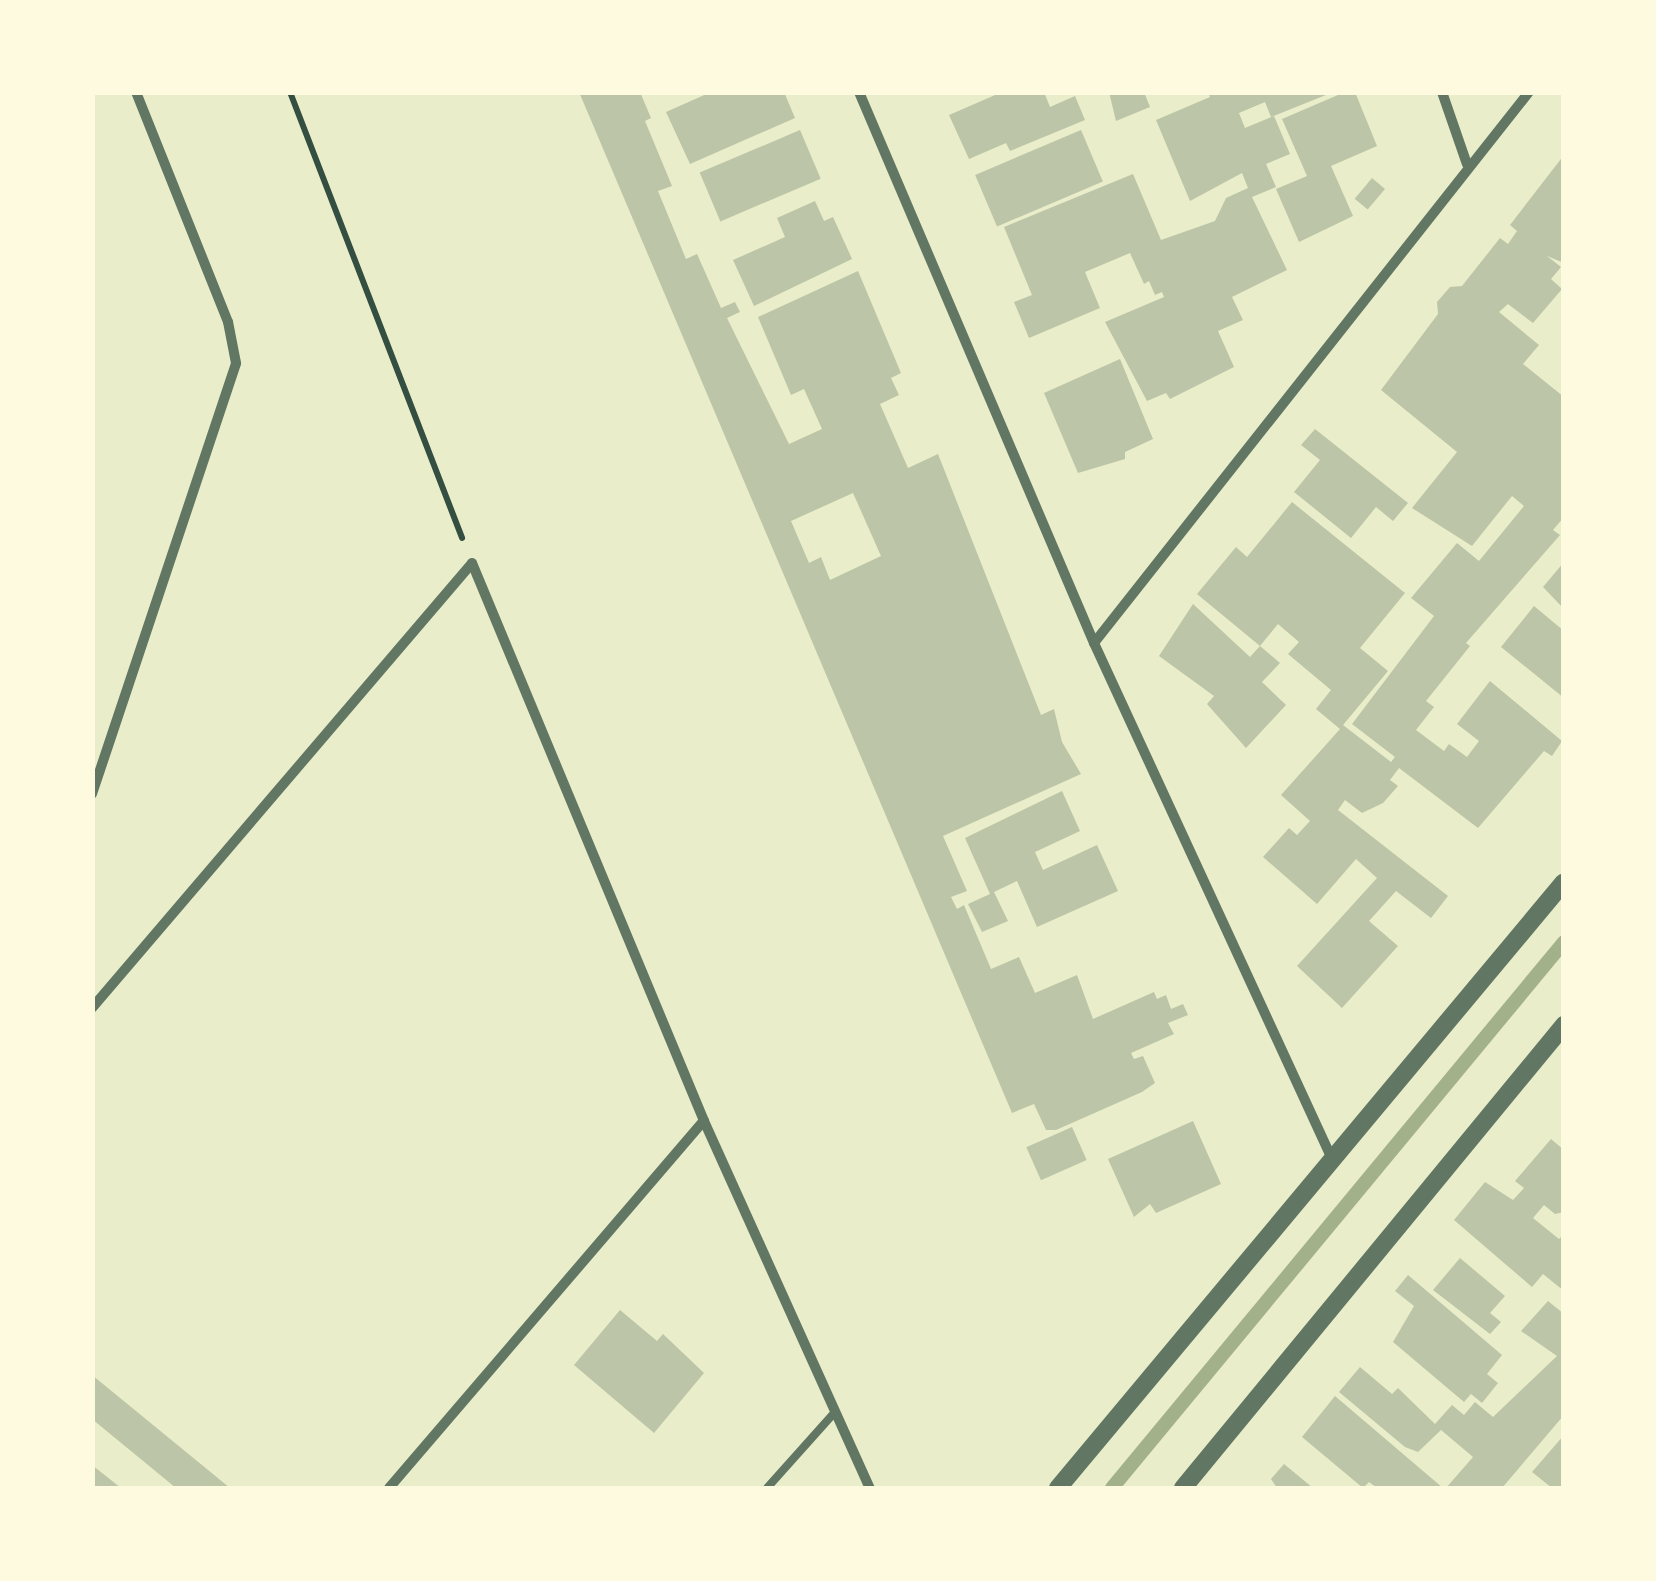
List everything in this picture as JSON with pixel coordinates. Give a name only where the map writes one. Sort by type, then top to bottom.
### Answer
[{"type":"street","points":[[92,794],[236,364],[228,322],[136,92]]},
{"type":"street","points":[[859,92],[1094,643],[1333,1162]]},
{"type":"street","points":[[1442,92],[1468,164]]},
{"type":"street","points":[[1094,643],[1468,164],[1529,92]]},
{"type":"street","points":[[92,1008],[472,562],[704,1121],[870,1488]]},
{"type":"street","points":[[1058,1488],[1564,882]]},
{"type":"street","points":[[1183,1488],[1564,1024]]},
{"type":"street","points":[[389,1488],[704,1121]]},
{"type":"lane","points":[[768,1488],[835,1412]]},
{"type":"path","points":[[290,92],[472,562]]},
{"type":"building","points":[[579,92],[640,92],[651,118],[645,121],[672,186],[658,191],[686,259],[697,254],[721,308],[735,302],[740,312],[727,318],[789,444],[822,429],[804,389],[791,395],[758,317],[858,271],[901,373],[891,378],[899,395],[880,404],[908,468],[938,454],[1041,715],[1054,709],[1062,742],[1081,774],[943,836],[967,891],[951,897],[957,909],[964,905],[991,969],[1019,957],[1035,993],[1077,975],[1093,1019],[1154,992],[1157,999],[1166,995],[1171,1009],[1183,1004],[1188,1015],[1168,1023],[1174,1034],[1131,1053],[1134,1059],[1143,1056],[1155,1083],[1142,1092],[1056,1130],[1046,1130],[1034,1104],[1012,1113]],"holes":[[[853,493],[881,556],[830,580],[821,557],[809,563],[791,521]]]},
{"type":"building","points":[[711,92],[784,92],[795,118],[690,164],[666,112]]},
{"type":"building","points":[[1002,92],[1044,92],[1050,107],[1075,96],[1085,120],[1010,151],[1006,143],[969,159],[949,115]]},
{"type":"building","points":[[1109,92],[1144,92],[1150,107],[1116,121]]},
{"type":"building","points":[[1208,92],[1331,93],[1271,117],[1265,102],[1239,113],[1245,128],[1274,116],[1290,154],[1266,164],[1276,187],[1252,197],[1287,270],[1232,297],[1243,320],[1218,331],[1234,367],[1170,399],[1166,393],[1147,401],[1105,322],[1164,297],[1162,292],[1155,295],[1149,281],[1144,284],[1130,253],[1085,272],[1100,308],[1029,338],[1014,302],[1032,295],[1004,227],[1133,174],[1161,240],[1215,221],[1226,198],[1248,188],[1242,173],[1190,201],[1156,120],[1210,97]]},
{"type":"building","points":[[1345,92],[1355,92],[1377,146],[1331,166],[1353,216],[1299,242],[1276,189],[1307,176],[1282,119]]},
{"type":"building","points":[[800,130],[821,179],[720,221],[700,173]]},
{"type":"building","points":[[1081,130],[1103,182],[997,226],[975,175]]},
{"type":"building","points":[[1564,155],[1564,263],[1547,256],[1561,267],[1551,279],[1562,289],[1533,323],[1508,304],[1499,312],[1539,345],[1523,364],[1564,397],[1564,517],[1553,530],[1560,535],[1466,643],[1470,646],[1426,701],[1434,707],[1416,730],[1444,751],[1449,744],[1467,757],[1479,741],[1457,724],[1490,681],[1562,741],[1552,756],[1544,751],[1478,828],[1399,768],[1390,780],[1398,786],[1383,803],[1362,813],[1345,800],[1338,810],[1448,896],[1431,918],[1396,891],[1369,921],[1398,946],[1342,1008],[1297,966],[1377,878],[1356,859],[1317,904],[1263,857],[1289,828],[1297,835],[1310,821],[1281,795],[1340,729],[1316,709],[1331,690],[1288,654],[1299,642],[1278,624],[1260,646],[1197,594],[1236,547],[1247,557],[1292,502],[1405,593],[1360,648],[1388,671],[1343,725],[1391,762],[1395,757],[1352,724],[1434,616],[1411,598],[1457,543],[1479,561],[1524,506],[1512,496],[1472,546],[1412,508],[1457,452],[1381,390],[1438,314],[1437,302],[1450,287],[1462,286],[1500,238],[1508,244],[1517,231],[1510,225]]},
{"type":"building","points":[[1372,178],[1385,189],[1368,210],[1355,199]]},
{"type":"building","points":[[815,201],[824,221],[833,217],[852,259],[754,306],[733,260],[785,237],[777,218]]},
{"type":"building","points":[[1120,359],[1153,439],[1125,452],[1125,459],[1078,473],[1044,393]]},
{"type":"building","points":[[1315,429],[1408,503],[1393,521],[1376,507],[1351,538],[1294,492],[1320,460],[1301,445]]},
{"type":"building","points":[[1564,562],[1564,609],[1543,587]]},
{"type":"building","points":[[1193,604],[1250,657],[1260,646],[1280,663],[1262,682],[1286,705],[1246,748],[1207,704],[1214,696],[1159,656]]},
{"type":"building","points":[[1534,606],[1564,631],[1564,698],[1501,647]]},
{"type":"building","points":[[1062,791],[1080,831],[1035,852],[1043,870],[1097,845],[1118,891],[1037,927],[1017,881],[994,892],[1008,921],[982,932],[968,904],[990,894],[965,838]]},
{"type":"building","points":[[1193,1121],[1221,1184],[1156,1213],[1150,1204],[1134,1217],[1108,1159]]},
{"type":"building","points":[[1072,1127],[1087,1160],[1041,1180],[1026,1147]]},
{"type":"building","points":[[1551,1139],[1564,1150],[1564,1212],[1555,1214],[1544,1205],[1533,1218],[1559,1239],[1564,1234],[1564,1291],[1543,1274],[1532,1287],[1454,1220],[1485,1182],[1513,1200],[1524,1188],[1515,1181]]},
{"type":"building","points":[[1460,1258],[1505,1296],[1490,1313],[1501,1322],[1490,1334],[1433,1290]]},
{"type":"building","points":[[1408,1275],[1502,1355],[1487,1374],[1498,1383],[1482,1403],[1471,1394],[1464,1402],[1393,1342],[1414,1306],[1395,1291]]},
{"type":"building","points":[[1548,1301],[1564,1314],[1564,1415],[1502,1488],[1446,1488],[1473,1457],[1441,1430],[1418,1452],[1405,1447],[1339,1392],[1360,1367],[1392,1394],[1398,1388],[1435,1424],[1452,1405],[1464,1415],[1475,1402],[1493,1417],[1557,1356],[1521,1331]]},
{"type":"building","points":[[620,1310],[657,1341],[663,1334],[704,1373],[654,1433],[574,1365]]},
{"type":"building","points":[[92,1375],[230,1488],[176,1488],[92,1419]]},
{"type":"building","points":[[1335,1396],[1443,1488],[1377,1488],[1369,1482],[1363,1488],[1302,1437]]},
{"type":"building","points":[[1564,1435],[1564,1488],[1552,1488],[1532,1472]]},
{"type":"building","points":[[1284,1464],[1313,1488],[1277,1488],[1271,1479]]},
{"type":"building","points":[[92,1465],[121,1488],[92,1488]]},
{"type":"waterway","points":[[1112,1488],[1564,942]]}]
